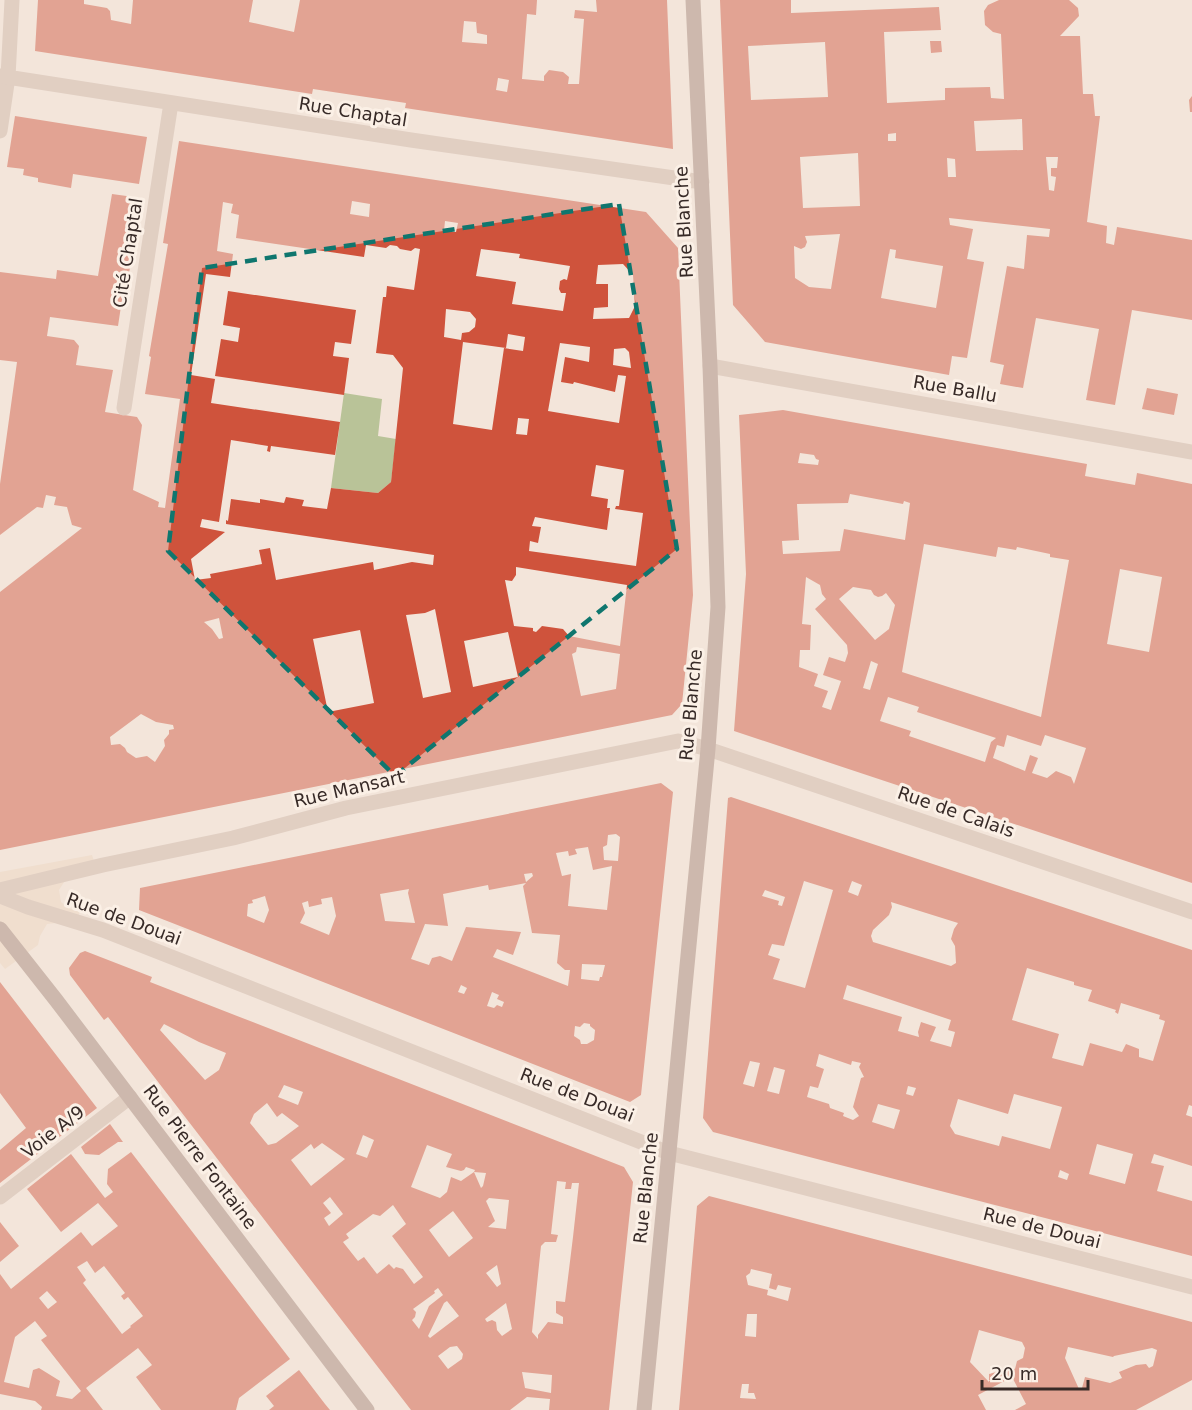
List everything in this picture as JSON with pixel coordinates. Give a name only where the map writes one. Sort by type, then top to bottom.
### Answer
[{"type":"street","points":[[0,131],[12,0]]},
{"type":"street","name":"Rue Blanche","points":[[644,1410],[708,749],[718,607],[710,366],[693,0]]},
{"type":"street","name":"Rue Chaptal","points":[[4,76],[171,104],[702,182]]},
{"type":"street","name":"Cité Chaptal","points":[[124,408],[171,104]]},
{"type":"street","name":"Rue Ballu","points":[[710,366],[1192,452]]},
{"type":"street","name":"Rue Mansart","points":[[0,890],[103,865],[233,838],[346,808],[678,741],[708,749]]},
{"type":"street","name":"Rue de Calais","points":[[708,749],[1192,912]]},
{"type":"street","name":"Rue de Douai","points":[[0,896],[103,930],[669,1153],[1192,1287]]},
{"type":"street","name":"Rue Pierre Fontaine","points":[[0,929],[367,1410]]},
{"type":"street","name":"Voie A/9","points":[[0,1197],[130,1097]]},
{"type":"highlighted area","points":[[619,204],[677,549],[395,776],[168,551],[202,268]]},
{"type":"green space","points":[[344,393],[382,399],[378,436],[396,439],[391,482],[378,493],[331,488]]},
{"type":"shaded area","points":[[92,855],[98,873],[66,879],[59,890],[61,902],[68,908],[80,912],[76,921],[47,924],[38,945],[5,969],[0,963],[0,872]]},
{"type":"building","points":[[38,0],[84,0],[84,4],[107,8],[110,11],[111,20],[131,24],[133,0],[253,0],[249,22],[294,32],[300,0],[537,0],[536,15],[527,14],[522,79],[544,81],[544,76],[549,70],[563,72],[569,77],[568,84],[579,84],[584,19],[574,18],[575,10],[597,12],[596,0],[667,0],[673,149],[405,108],[406,103],[313,89],[312,94],[35,51]],"holes":[[[464,21],[476,22],[477,33],[487,35],[487,44],[462,42]],[[498,78],[509,80],[507,92],[496,90]]]},
{"type":"building","points":[[720,0],[791,0],[791,13],[939,7],[941,30],[884,32],[887,103],[945,100],[945,88],[990,87],[991,98],[1004,99],[1001,34],[993,32],[985,25],[984,11],[988,5],[999,0],[1069,0],[1078,8],[1079,16],[1060,36],[1080,36],[1083,94],[1093,94],[1095,116],[1100,116],[1087,222],[1107,226],[1106,243],[1114,245],[1117,227],[1192,240],[1192,320],[1132,310],[1115,405],[1086,400],[1099,329],[1036,318],[1023,388],[1000,384],[1004,365],[990,362],[1007,266],[1024,269],[1027,235],[1049,237],[1050,229],[949,218],[950,225],[973,229],[967,259],[984,262],[967,358],[952,356],[949,375],[765,342],[733,305]],"holes":[[[825,42],[828,97],[751,100],[748,46]],[[1022,119],[1023,150],[976,151],[974,121]],[[896,133],[896,141],[888,141],[888,134]],[[858,153],[860,206],[803,208],[800,157]],[[1046,157],[1058,157],[1057,168],[1051,168],[1051,176],[1056,177],[1054,191],[1049,190]],[[947,158],[955,159],[956,177],[948,177]],[[840,234],[831,289],[809,287],[795,278],[794,246],[801,249],[807,242],[805,236]],[[890,249],[896,250],[895,258],[943,266],[936,308],[881,298]]]},
{"type":"building","points":[[930,41],[941,41],[942,52],[931,53]]},
{"type":"building","points":[[1192,96],[1192,112],[1190,112],[1189,100]]},
{"type":"building","points":[[15,116],[147,137],[139,184],[73,174],[71,188],[38,182],[38,178],[23,175],[24,169],[7,167]]},
{"type":"building","points":[[179,141],[646,212],[678,248],[693,595],[682,704],[672,715],[0,850],[0,592],[82,528],[72,525],[67,507],[54,505],[56,497],[46,495],[43,508],[37,507],[0,535],[0,484],[17,362],[0,360],[0,272],[56,279],[57,270],[98,276],[112,194],[141,198],[118,326],[50,317],[47,336],[74,340],[79,346],[76,365],[113,370],[105,412],[137,417],[142,425],[133,490],[159,502],[158,507],[165,508],[180,399],[145,394],[151,357],[149,356],[168,244],[163,243]],"holes":[[[352,201],[370,204],[369,217],[350,214]],[[223,202],[233,204],[231,213],[239,215],[236,238],[364,257],[366,245],[386,248],[390,245],[411,251],[415,248],[420,249],[414,290],[387,286],[386,297],[383,297],[376,353],[393,355],[403,368],[391,482],[378,493],[331,488],[327,509],[302,506],[304,500],[286,497],[284,503],[260,499],[260,503],[231,499],[226,524],[434,555],[433,565],[412,562],[374,570],[373,562],[276,580],[270,548],[259,550],[262,564],[210,574],[211,578],[195,580],[191,559],[225,532],[200,527],[202,519],[219,522],[231,440],[268,446],[267,451],[270,452],[271,446],[335,455],[340,422],[211,403],[215,379],[191,375],[206,274],[230,277],[233,254],[217,251]],[[445,221],[458,223],[456,232],[444,231]],[[481,249],[520,254],[519,258],[570,266],[567,280],[560,281],[559,289],[561,293],[566,293],[563,311],[512,304],[516,282],[476,276]],[[623,264],[633,275],[635,306],[629,318],[593,319],[594,308],[608,307],[608,284],[596,284],[598,265]],[[446,309],[470,312],[476,319],[475,327],[469,332],[462,333],[461,340],[444,337]],[[508,334],[525,337],[523,351],[504,348],[492,430],[453,424],[463,342],[506,348]],[[560,343],[590,347],[589,362],[565,357],[561,382],[573,384],[574,382],[615,392],[618,375],[626,376],[619,423],[548,411]],[[625,348],[629,352],[631,368],[613,365],[614,349]],[[518,418],[529,419],[527,435],[516,434]],[[596,465],[624,470],[619,506],[615,509],[643,513],[636,566],[529,551],[530,541],[538,543],[541,527],[532,526],[535,517],[607,530],[610,508],[607,508],[608,499],[591,496]],[[516,567],[627,585],[620,646],[569,636],[563,629],[542,626],[536,632],[533,628],[514,626],[505,580],[512,581],[516,575]],[[435,609],[451,692],[423,698],[406,615],[425,613]],[[219,618],[223,638],[219,639],[212,629],[204,622]],[[360,630],[374,703],[328,712],[313,639]],[[508,632],[518,677],[473,687],[464,641]],[[577,647],[620,654],[616,689],[581,696],[572,654],[576,652]],[[141,714],[156,722],[173,725],[174,729],[169,730],[164,740],[165,746],[155,762],[147,756],[136,758],[120,744],[111,745],[110,737]]]},
{"type":"building","points":[[228,291],[356,310],[351,344],[335,342],[333,356],[349,358],[344,395],[215,376],[221,339],[238,342],[240,328],[223,325]]},
{"type":"building","points":[[1147,388],[1178,394],[1174,415],[1142,409]]},
{"type":"building","points":[[783,410],[1087,464],[1085,476],[1135,485],[1137,473],[1192,484],[1192,883],[734,731],[746,574],[739,415]],"holes":[[[800,453],[814,455],[819,460],[818,465],[798,463]],[[850,494],[903,504],[904,501],[910,503],[905,540],[844,529],[840,551],[783,554],[782,541],[799,540],[797,504],[848,503]],[[924,544],[996,557],[998,547],[1016,550],[1017,547],[1069,560],[1041,717],[902,672]],[[1120,569],[1162,577],[1149,652],[1107,644]],[[806,577],[820,585],[826,599],[815,609],[847,645],[848,653],[845,662],[829,657],[823,675],[841,681],[831,710],[822,707],[828,691],[814,686],[818,674],[799,667],[800,650],[810,650],[811,625],[802,624]],[[853,587],[871,590],[878,597],[886,593],[895,605],[889,629],[875,640],[839,599]],[[871,661],[878,664],[870,690],[863,688]],[[888,697],[919,707],[917,712],[996,738],[991,742],[985,762],[909,736],[911,731],[880,721]],[[1007,735],[1041,746],[1045,735],[1086,748],[1074,784],[1071,777],[1056,771],[1047,778],[1032,773],[1038,758],[1030,755],[1025,771],[993,758],[997,745],[1004,747]]]},
{"type":"building","points":[[661,783],[673,792],[641,1095],[630,1102],[139,910],[140,888]],"holes":[[[616,834],[620,837],[618,861],[604,860],[603,847],[607,845],[608,835]],[[588,847],[593,870],[612,866],[607,910],[568,906],[571,874],[562,876],[556,853],[568,851],[569,856],[577,854],[575,849]],[[532,873],[533,876],[526,882],[524,874]],[[526,883],[523,886],[532,933],[560,935],[557,963],[565,970],[570,970],[568,986],[493,957],[497,949],[513,955],[521,932],[466,927],[452,961],[440,956],[432,958],[429,965],[411,959],[425,924],[448,926],[443,894],[488,885],[489,890]],[[409,889],[415,923],[385,921],[380,894]],[[265,896],[269,910],[264,923],[247,916],[248,904],[253,903],[252,900]],[[332,897],[336,916],[329,935],[300,923],[305,913],[302,903],[308,901],[309,907],[322,904],[321,899]],[[582,964],[605,965],[602,977],[599,981],[581,979]],[[461,985],[467,988],[464,994],[458,992]],[[492,992],[499,995],[497,999],[504,1002],[502,1007],[497,1005],[494,1008],[487,1006]],[[584,1023],[590,1024],[595,1030],[594,1040],[587,1044],[581,1044],[580,1040],[574,1036],[575,1026],[580,1027]]]},
{"type":"building","points":[[731,797],[1192,950],[1192,1106],[1189,1105],[1186,1115],[1192,1117],[1192,1166],[1154,1154],[1151,1163],[1164,1166],[1157,1191],[1192,1201],[1192,1256],[713,1132],[703,1118],[728,798]],"holes":[[[804,881],[833,890],[805,988],[773,979],[780,959],[768,955],[772,944],[784,946]],[[852,881],[862,885],[858,896],[848,892]],[[765,890],[785,897],[782,906],[778,905],[779,901],[762,896]],[[891,902],[958,923],[951,939],[955,946],[956,963],[951,966],[873,942],[871,936],[873,930],[889,915]],[[1027,968],[1074,982],[1074,985],[1092,990],[1088,1001],[1116,1010],[1118,1014],[1121,1003],[1160,1015],[1159,1019],[1165,1021],[1153,1061],[1139,1057],[1139,1049],[1126,1044],[1122,1052],[1090,1043],[1083,1066],[1052,1058],[1059,1034],[1012,1020]],[[847,985],[951,1020],[948,1030],[955,1032],[951,1047],[930,1041],[936,1027],[921,1022],[919,1037],[898,1031],[902,1017],[843,999]],[[819,1054],[851,1065],[852,1061],[861,1063],[859,1067],[864,1077],[861,1078],[853,1107],[859,1116],[853,1120],[843,1116],[844,1113],[830,1108],[829,1104],[807,1097],[810,1086],[818,1088],[824,1069],[816,1066]],[[750,1061],[760,1063],[754,1087],[743,1084]],[[774,1067],[785,1070],[779,1094],[767,1091]],[[908,1086],[916,1088],[913,1096],[906,1094]],[[1014,1094],[1062,1107],[1050,1149],[1002,1136],[999,1146],[955,1134],[950,1126],[958,1099],[1008,1114]],[[878,1104],[900,1110],[894,1129],[872,1122]],[[1097,1144],[1133,1154],[1125,1184],[1089,1174]],[[1060,1170],[1069,1174],[1067,1180],[1058,1177]]]},
{"type":"building","points":[[85,951],[152,977],[150,982],[624,1167],[633,1182],[609,1410],[549,1410],[550,1399],[527,1397],[510,1410],[411,1410],[108,1017],[104,1020],[70,975],[69,968],[80,953]],"holes":[[[164,1024],[226,1053],[219,1070],[205,1080],[160,1030]],[[284,1085],[303,1092],[298,1105],[278,1097]],[[267,1103],[277,1117],[282,1113],[299,1126],[276,1143],[268,1145],[250,1123],[254,1114]],[[363,1135],[374,1140],[367,1158],[356,1154]],[[322,1143],[345,1159],[311,1186],[291,1160],[311,1144],[314,1149]],[[427,1145],[452,1154],[446,1167],[461,1171],[466,1167],[475,1170],[461,1181],[451,1177],[447,1192],[440,1198],[411,1187]],[[474,1172],[486,1173],[483,1186],[481,1188]],[[557,1181],[566,1182],[565,1189],[571,1189],[572,1183],[579,1183],[565,1302],[556,1301],[556,1313],[563,1317],[563,1324],[548,1322],[538,1335],[538,1339],[532,1332],[541,1246],[545,1242],[556,1242],[558,1235],[551,1234]],[[330,1197],[343,1214],[329,1226],[324,1218],[331,1213],[323,1203]],[[489,1198],[509,1200],[506,1229],[488,1227],[495,1221],[486,1201]],[[393,1205],[406,1224],[392,1236],[423,1277],[414,1284],[403,1269],[396,1267],[394,1269],[389,1264],[377,1274],[364,1257],[358,1261],[343,1242],[349,1238],[346,1234],[373,1214],[380,1216]],[[453,1211],[473,1238],[449,1257],[429,1230]],[[497,1265],[501,1284],[497,1287],[486,1273]],[[438,1288],[443,1295],[429,1306],[419,1329],[412,1320],[416,1312],[413,1309],[435,1293],[434,1291]],[[447,1301],[459,1316],[430,1338],[428,1336]],[[506,1303],[512,1329],[502,1336],[497,1330],[496,1322],[492,1320],[487,1322],[485,1319]],[[457,1346],[463,1354],[462,1359],[448,1369],[438,1356],[450,1347]],[[522,1372],[552,1375],[551,1393],[525,1388]]]},
{"type":"building","points":[[0,982],[97,1108],[0,1183],[0,1150],[26,1128],[0,1093]]},
{"type":"building","points":[[110,1124],[123,1142],[118,1142],[99,1155],[85,1154],[81,1147]]},
{"type":"building","points":[[131,1152],[290,1359],[239,1398],[236,1410],[161,1410],[136,1377],[152,1365],[138,1348],[86,1388],[103,1410],[41,1410],[42,1407],[35,1401],[0,1394],[0,1274],[11,1289],[81,1232],[92,1246],[118,1226],[98,1203],[61,1232],[27,1189],[71,1154],[105,1198],[113,1192],[107,1184],[108,1169]],"holes":[[[87,1261],[95,1273],[104,1266],[125,1293],[121,1296],[124,1300],[128,1297],[143,1316],[122,1334],[83,1283],[86,1280],[77,1267]],[[47,1291],[57,1302],[48,1309],[39,1298]],[[35,1321],[47,1336],[41,1340],[81,1391],[72,1399],[56,1396],[60,1381],[39,1368],[33,1370],[29,1388],[4,1382],[15,1337]]]},
{"type":"building","points":[[709,1196],[1192,1322],[1192,1380],[1136,1410],[1015,1410],[1026,1404],[1012,1377],[978,1395],[986,1410],[679,1410],[697,1206]],"holes":[[[751,1269],[772,1274],[769,1288],[776,1290],[778,1285],[791,1288],[788,1301],[767,1295],[768,1290],[748,1285],[746,1276]],[[747,1314],[757,1314],[756,1337],[745,1336]],[[979,1330],[1022,1342],[1025,1348],[1023,1358],[1017,1361],[1015,1369],[989,1374],[989,1382],[970,1362]],[[1068,1347],[1113,1357],[1152,1348],[1157,1350],[1153,1366],[1149,1368],[1146,1364],[1136,1365],[1119,1372],[1122,1378],[1110,1383],[1085,1377],[1082,1388],[1079,1389],[1065,1358]],[[742,1384],[749,1384],[748,1393],[754,1393],[756,1399],[740,1398]]]},
{"type":"building","points":[[0,1222],[19,1246],[0,1262]]},
{"type":"building","points":[[299,1370],[330,1410],[269,1410],[274,1406],[266,1396]]}]
